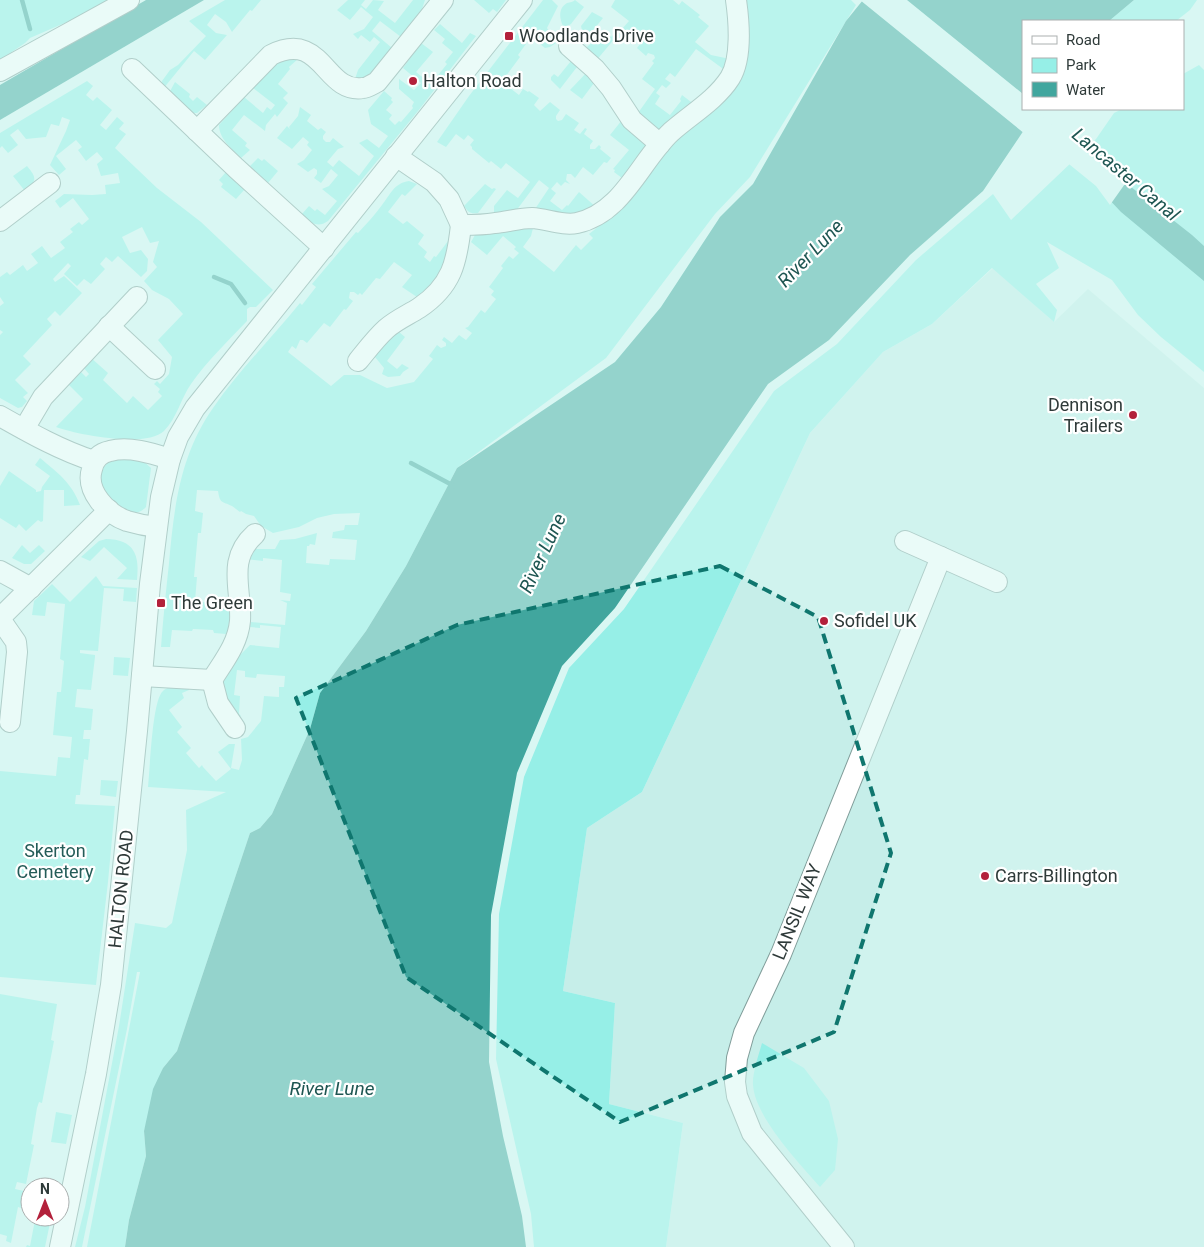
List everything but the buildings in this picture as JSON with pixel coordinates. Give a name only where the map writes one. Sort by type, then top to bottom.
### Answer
[{"type":"street","points":[[0,71],[129,0]]},
{"type":"street","points":[[197,131],[271,55],[282,49],[295,48],[307,51],[341,83],[351,88],[364,88],[377,82],[443,0]]},
{"type":"street","name":"HALTON ROAD","points":[[60,1247],[96,1074],[111,985],[157,527],[164,477],[178,437],[194,408],[522,0]]},
{"type":"street","points":[[461,225],[492,224],[530,218],[565,224],[578,223],[594,216],[624,191],[670,133],[709,100],[730,78],[737,56],[739,34],[736,0]]},
{"type":"street","points":[[569,46],[595,69],[632,120],[660,144]]},
{"type":"street","points":[[143,73],[197,131],[324,248]]},
{"type":"street","points":[[358,360],[387,328],[431,300],[443,286],[454,267],[458,252],[461,225],[449,199],[434,182],[396,156]]},
{"type":"street","points":[[0,221],[50,183]]},
{"type":"street","points":[[24,430],[44,397],[137,297]]},
{"type":"street","points":[[109,326],[155,369]]},
{"type":"street","points":[[0,416],[24,430],[94,461]]},
{"type":"street","points":[[157,527],[127,521],[109,510],[98,499],[90,477],[94,461],[105,452],[124,449],[146,452],[170,459]]},
{"type":"street","points":[[10,722],[17,652],[16,642],[0,618],[109,510]]},
{"type":"street","points":[[235,728],[218,703],[212,680],[232,649],[236,638],[240,622],[236,578],[239,560],[245,543],[255,534]]},
{"type":"street","points":[[904,541],[997,582]]},
{"type":"street","name":"LANSIL WAY","points":[[844,1247],[752,1133],[737,1096],[735,1082],[737,1058],[744,1033],[782,954],[941,557]]},
{"type":"street","points":[[0,571],[30,588]]},
{"type":"street","points":[[142,676],[212,680]]},
{"type":"highlighted area","points":[[720,566],[818,617],[891,853],[834,1032],[620,1122],[406,977],[296,698],[457,625]]},
{"type":"shaded area","points":[[993,268],[1054,322],[1088,289],[1204,388],[1204,1247],[666,1247],[683,1123],[609,1104],[615,1003],[563,991],[587,828],[642,792],[810,433],[883,352],[932,324]]},
{"type":"green space","points":[[0,0],[110,0],[76,18],[30,38],[0,60]]},
{"type":"green space","points":[[225,0],[261,0],[232,32],[226,22],[215,14],[207,25],[216,33],[227,35],[205,60],[194,51],[163,89],[162,81],[170,70],[178,65],[206,36],[189,21]]},
{"type":"green space","points":[[348,0],[365,0],[361,5],[366,9],[373,0],[384,1],[378,10],[395,23],[413,0],[425,0],[422,9],[401,37],[380,21],[372,31],[392,48],[372,72],[367,76],[355,79],[358,70],[380,42],[374,37],[370,42],[361,35],[358,39],[353,34],[364,29],[373,17],[361,7],[350,20],[337,10]]},
{"type":"green space","points":[[474,0],[506,0],[497,12],[493,9],[489,13]]},
{"type":"green space","points":[[543,0],[552,0],[558,6],[547,28],[556,43],[545,48],[529,35],[524,42],[526,44],[518,55],[520,57],[506,76],[514,82],[510,88],[519,95],[523,89],[539,98],[534,105],[540,111],[550,102],[560,110],[556,116],[558,121],[562,120],[566,114],[579,123],[574,130],[580,134],[585,128],[587,129],[584,134],[593,141],[590,149],[595,149],[599,145],[600,149],[611,158],[607,163],[604,162],[593,175],[583,167],[575,178],[571,174],[567,174],[566,180],[570,184],[565,182],[561,186],[557,182],[551,189],[556,193],[550,201],[562,210],[568,206],[579,192],[597,208],[581,215],[533,212],[549,188],[539,180],[513,215],[502,216],[501,212],[494,212],[494,206],[507,190],[518,198],[530,182],[506,163],[501,169],[491,161],[489,163],[472,149],[470,145],[474,140],[468,135],[464,140],[456,134],[446,147],[437,142],[469,96]]},
{"type":"green space","points":[[575,0],[584,7],[571,24],[564,28],[561,18],[562,8],[567,3]]},
{"type":"green space","points":[[615,0],[673,0],[679,5],[682,1],[700,15],[698,17],[709,26],[695,42],[711,55],[730,59],[726,71],[696,49],[675,77],[670,73],[665,79],[671,83],[666,88],[662,85],[656,93],[660,96],[655,104],[670,115],[681,101],[682,95],[695,105],[659,133],[638,113],[655,89],[642,79],[654,63],[652,61],[655,58],[654,55],[648,53],[646,56],[637,48],[641,37],[636,33],[633,37],[622,29],[629,21],[611,7]]},
{"type":"green space","points":[[743,0],[851,0],[856,5],[750,177],[715,214],[606,358],[457,468],[406,566],[366,631],[320,693],[310,729],[272,814],[260,828],[250,833],[177,1051],[163,1068],[144,1131],[146,1156],[129,1220],[125,1247],[87,1247],[140,972],[137,972],[82,1247],[75,1247],[85,1207],[119,1026],[135,923],[166,928],[172,923],[187,850],[186,810],[226,792],[148,787],[154,721],[159,697],[168,688],[189,688],[189,690],[182,693],[184,698],[169,710],[182,727],[177,732],[191,748],[186,753],[199,768],[202,765],[216,781],[231,769],[218,752],[229,744],[235,744],[231,768],[239,770],[242,760],[241,739],[248,737],[261,721],[264,696],[279,697],[279,687],[284,687],[285,676],[257,674],[256,678],[245,677],[245,671],[237,670],[234,695],[240,696],[239,714],[241,716],[236,718],[219,682],[240,645],[245,643],[241,654],[250,645],[279,648],[281,627],[260,625],[260,628],[250,627],[251,622],[285,625],[287,603],[280,600],[290,601],[291,594],[280,592],[282,560],[263,558],[263,561],[246,559],[253,549],[275,549],[280,540],[295,539],[317,533],[315,545],[310,544],[307,546],[306,563],[329,565],[330,559],[355,560],[357,540],[332,538],[333,532],[344,530],[345,525],[358,525],[360,513],[334,514],[317,518],[299,527],[273,533],[261,526],[254,516],[240,512],[222,502],[218,491],[197,490],[195,511],[203,513],[201,533],[198,533],[194,577],[197,577],[195,601],[233,606],[232,620],[224,642],[226,634],[214,633],[213,630],[172,630],[170,647],[161,647],[176,502],[186,463],[202,426],[234,380],[316,287],[312,284],[356,232],[358,233],[373,216],[393,190],[404,182],[409,181],[417,184],[405,196],[402,194],[388,212],[403,224],[407,221],[424,235],[418,244],[427,252],[424,257],[430,262],[448,241],[446,256],[448,266],[420,299],[402,287],[412,275],[394,262],[380,279],[376,278],[362,295],[350,292],[349,298],[353,301],[330,327],[324,323],[307,343],[300,340],[296,349],[292,346],[288,352],[331,386],[344,375],[360,375],[387,388],[414,382],[433,359],[429,356],[437,345],[441,348],[446,346],[446,343],[442,340],[444,337],[452,343],[459,335],[466,340],[472,333],[465,328],[468,327],[481,310],[485,313],[496,299],[491,295],[494,291],[489,287],[503,268],[501,266],[509,256],[513,259],[519,253],[514,249],[516,247],[503,236],[487,255],[471,242],[475,235],[502,228],[533,228],[531,236],[523,247],[554,272],[576,245],[581,250],[593,238],[589,234],[613,215],[667,146],[722,100]]},
{"type":"green space","points":[[1134,0],[1197,0],[1190,10],[1177,20],[1110,20]]},
{"type":"green space","points":[[592,12],[603,18],[591,33],[583,35],[581,26]]},
{"type":"green space","points":[[440,24],[462,43],[470,33],[476,36],[418,111],[328,221],[320,224],[311,222],[302,214],[309,206],[325,215],[337,201],[322,189],[329,186],[338,175],[331,169],[321,183],[314,178],[317,170],[314,168],[308,172],[297,164],[304,160],[312,150],[307,145],[309,142],[303,137],[292,149],[277,138],[287,126],[290,129],[289,127],[298,116],[300,107],[311,115],[307,121],[318,130],[321,128],[326,132],[323,139],[326,142],[330,142],[333,138],[344,147],[338,149],[327,162],[333,167],[339,160],[359,176],[374,156],[359,143],[367,139],[379,148],[388,136],[371,124],[368,110],[384,91],[392,98],[393,102],[386,110],[392,115],[389,119],[395,125],[399,121],[401,122],[413,108],[414,102],[399,89],[399,79],[414,90],[421,83],[403,68],[421,43],[433,52],[416,72],[431,84],[447,64],[445,62],[453,52],[442,43],[445,39],[434,30]]},
{"type":"green space","points":[[605,33],[611,37],[613,35],[616,37],[595,62],[583,50]]},
{"type":"green space","points":[[298,59],[289,67],[290,69],[278,84],[288,93],[283,98],[288,103],[277,117],[275,114],[266,125],[265,131],[244,115],[232,130],[247,143],[245,146],[250,150],[241,158],[221,135],[219,125],[244,97],[263,113],[267,107],[271,110],[275,105],[253,88],[280,60]]},
{"type":"green space","points":[[571,61],[580,63],[560,89],[551,80],[551,77],[554,74],[558,77]]},
{"type":"green space","points":[[1199,65],[1204,70],[1204,372],[1161,337],[1138,315],[1112,280],[1047,242],[1059,268],[1036,284],[1057,310],[1054,322],[992,268],[932,324],[883,352],[810,433],[642,792],[587,828],[563,991],[615,1003],[609,1104],[683,1123],[666,1247],[534,1247],[531,1214],[496,1059],[499,914],[524,777],[569,668],[624,609],[774,391],[837,344],[916,260],[993,194],[1011,220],[1096,139],[1114,113],[1120,110],[1184,110],[1184,73]]},
{"type":"green space","points":[[588,71],[597,79],[582,99],[570,90]]},
{"type":"green space","points":[[87,81],[93,86],[86,95],[93,101],[97,97],[112,110],[100,125],[106,130],[117,117],[124,123],[119,129],[126,134],[115,148],[157,188],[201,222],[273,290],[256,307],[247,309],[247,321],[197,376],[164,431],[143,439],[95,436],[56,427],[83,399],[67,383],[79,370],[86,377],[89,374],[82,366],[90,357],[108,373],[103,380],[127,403],[133,396],[148,410],[162,396],[158,392],[160,389],[154,384],[157,381],[160,384],[169,374],[172,357],[158,340],[183,314],[169,299],[152,290],[144,281],[157,267],[153,262],[159,241],[150,243],[142,227],[122,237],[130,253],[141,250],[148,259],[147,271],[141,277],[118,256],[112,262],[106,257],[100,264],[105,269],[91,284],[84,279],[77,286],[64,274],[71,266],[68,263],[53,279],[55,282],[64,276],[82,293],[60,316],[55,311],[47,319],[52,325],[23,356],[31,364],[15,380],[28,393],[23,397],[27,401],[22,407],[18,408],[0,398],[0,335],[3,332],[0,330],[0,306],[4,303],[0,297],[0,277],[7,272],[10,275],[23,265],[27,271],[38,263],[31,254],[42,246],[51,258],[65,248],[60,242],[73,232],[70,229],[79,222],[82,225],[89,219],[73,198],[60,208],[55,201],[64,194],[106,194],[105,185],[120,183],[118,173],[101,176],[97,164],[103,159],[97,152],[86,161],[78,150],[82,147],[76,140],[56,156],[66,169],[59,175],[50,165],[70,120],[62,117],[59,126],[51,124],[46,137],[26,139],[18,129],[10,135],[18,145],[8,153],[2,146],[0,148],[0,133]]},
{"type":"green space","points":[[175,82],[190,94],[189,97],[193,101],[197,97],[207,105],[197,113],[191,113],[169,93]]},
{"type":"green space","points":[[622,120],[649,141],[626,181],[614,172],[615,170],[613,169],[629,150],[610,135]]},
{"type":"green space","points":[[258,158],[262,161],[264,159],[278,171],[268,183],[250,166]]},
{"type":"green space","points":[[27,166],[33,174],[34,182],[25,191],[13,176]]},
{"type":"green space","points":[[226,172],[245,189],[236,199],[221,187],[223,184],[219,180]]},
{"type":"green space","points":[[485,184],[492,189],[496,189],[478,213],[469,212],[464,206]]},
{"type":"green space","points":[[399,332],[405,337],[387,361],[397,369],[402,364],[409,368],[400,376],[388,377],[382,374],[384,368],[375,357],[375,348]]},
{"type":"green space","points":[[40,458],[68,484],[80,505],[64,506],[64,490],[44,490],[43,521],[38,520],[26,531],[19,524],[16,528],[0,518],[0,486],[9,471],[36,490],[36,492],[41,491],[50,476],[35,465]]},
{"type":"green space","points":[[119,459],[141,459],[151,468],[146,507],[139,512],[133,513],[120,507],[99,483],[101,471],[108,462]]},
{"type":"green space","points":[[106,539],[123,542],[133,550],[137,563],[137,580],[117,579],[127,568],[104,547],[90,561],[81,557],[99,541]]},
{"type":"green space","points":[[22,545],[30,553],[39,545],[45,551],[31,564],[24,564],[12,558]]},
{"type":"green space","name":"Skerton Cemetery","points":[[96,576],[103,586],[137,588],[136,602],[123,601],[124,589],[104,588],[98,651],[80,650],[80,653],[95,655],[95,657],[91,690],[77,689],[75,707],[93,709],[91,730],[84,730],[83,739],[90,739],[88,760],[84,759],[80,795],[76,795],[75,804],[115,806],[96,985],[0,977],[0,771],[56,776],[58,757],[70,758],[72,737],[53,735],[57,692],[61,692],[64,661],[60,659],[65,604],[47,602],[45,616],[32,615],[34,601],[52,584],[70,602]]},
{"type":"green space","points":[[114,657],[130,658],[128,676],[113,675]]},
{"type":"green space","points":[[101,780],[118,781],[116,797],[100,795]]},
{"type":"green space","points":[[0,994],[57,1004],[51,1040],[54,1041],[42,1103],[39,1102],[37,1108],[31,1144],[34,1145],[27,1177],[20,1177],[20,1183],[17,1182],[15,1189],[20,1190],[20,1208],[18,1207],[11,1243],[6,1241],[7,1236],[0,1234]]},
{"type":"green space","points":[[762,1043],[804,1068],[829,1101],[838,1139],[835,1170],[820,1187],[779,1139],[761,1111],[753,1085]]},
{"type":"green space","points":[[56,1112],[72,1115],[66,1144],[51,1142]]},
{"type":"green space","points":[[34,1227],[49,1227],[45,1247],[26,1247],[27,1245],[30,1246]]},
{"type":"water","points":[[146,0],[204,0],[0,120],[0,85]]},
{"type":"water","name":"River Lune","points":[[863,0],[1134,0],[1110,20],[1022,20],[1022,110],[1035,114],[1114,176],[1126,183],[1204,246],[1204,281],[1121,212],[1097,184],[1026,127],[983,191],[910,255],[829,340],[768,384],[615,608],[562,666],[517,773],[491,915],[489,1062],[503,1136],[522,1216],[526,1247],[125,1247],[129,1220],[146,1156],[144,1131],[153,1089],[163,1068],[177,1051],[250,833],[260,828],[272,814],[310,729],[320,693],[366,631],[406,566],[457,468],[615,362],[661,307],[720,217],[753,184],[846,21]]},
{"type":"pier","points":[[860,0],[907,0],[1022,93],[1022,110],[1040,110],[1038,113],[1107,169],[1127,181],[1110,205],[1096,186],[1027,130],[1025,134]]},
{"type":"waterway","points":[[22,0],[30,29]]},
{"type":"waterway","points":[[214,277],[231,284],[245,303]]},
{"type":"waterway","points":[[411,463],[454,486]]},
{"type":"place","name":"Woodlands Drive","points":[[509,36]]},
{"type":"place","name":"Halton Road","points":[[413,81]]},
{"type":"place","name":"Dennison Trailers","points":[[1133,415]]},
{"type":"place","name":"The Green","points":[[161,603]]},
{"type":"place","name":"Sofidel UK","points":[[824,621]]},
{"type":"place","name":"Carrs-Billington","points":[[985,876]]},
{"type":"water label","name":"Lancaster Canal","points":[[1126,174]]}]
